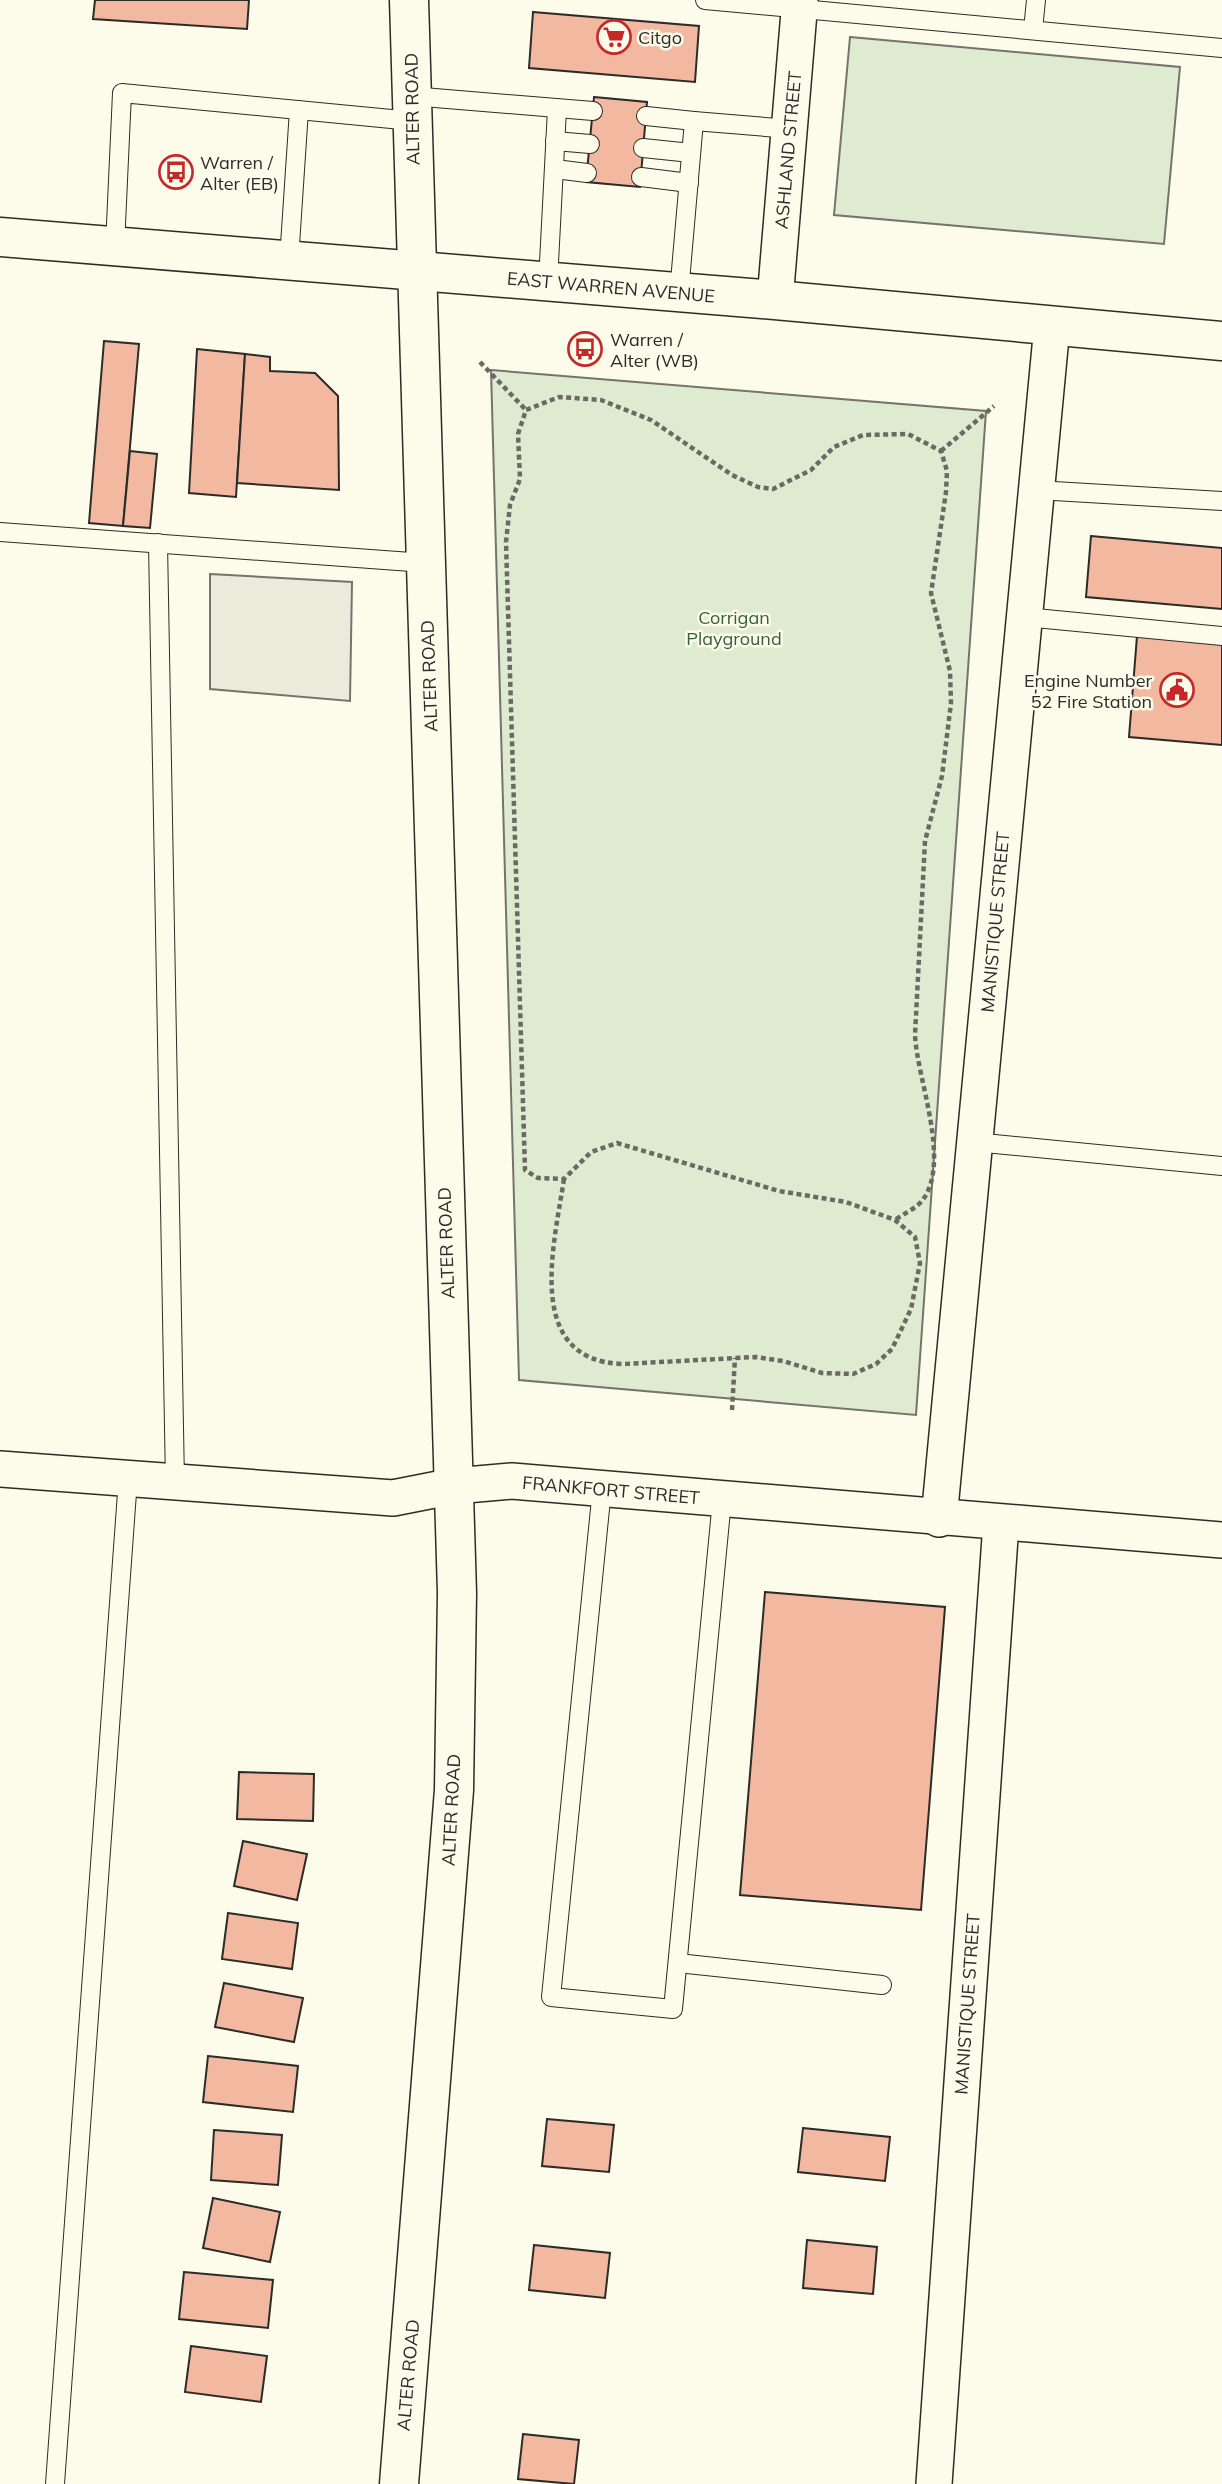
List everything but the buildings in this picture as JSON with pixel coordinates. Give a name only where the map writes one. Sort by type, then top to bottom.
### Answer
[{"type":"street","name":"ALTER ROAD","points":[[399,2484],[454,1790],[457,1593],[409,0]]},
{"type":"street","name":"ASHLAND STREET","points":[[775,300],[800,4]]},
{"type":"street","name":"EAST WARREN AVENUE","points":[[0,237],[775,300],[1222,341]]},
{"type":"street","name":"MANISTIQUE STREET","points":[[939,1519],[1052,326]]},
{"type":"street","name":"FRANKFORT STREET","points":[[0,1469],[393,1499],[454,1486],[512,1481],[939,1519],[1222,1540]]},
{"type":"street","name":"MANISTIQUE STREET","points":[[934,2484],[1001,1523]]},
{"type":"lane","points":[[705,0],[800,4],[1222,48]]},
{"type":"lane","points":[[1033,30],[1036,0]]},
{"type":"lane","points":[[115,246],[122,93],[299,110],[412,108],[593,111]]},
{"type":"lane","points":[[548,282],[557,109]]},
{"type":"lane","points":[[289,260],[299,110]]},
{"type":"lane","points":[[646,116],[790,129]]},
{"type":"lane","points":[[678,293],[694,121]]},
{"type":"lane","points":[[555,141],[590,144]]},
{"type":"lane","points":[[643,148],[691,153]]},
{"type":"lane","points":[[555,169],[587,173]]},
{"type":"lane","points":[[641,177],[689,183]]},
{"type":"lane","points":[[1037,490],[1222,502]]},
{"type":"lane","points":[[0,531],[425,564]]},
{"type":"lane","points":[[158,543],[175,1482]]},
{"type":"lane","points":[[1025,617],[1222,636]]},
{"type":"lane","points":[[974,1142],[1222,1166]]},
{"type":"lane","points":[[55,2484],[128,1479]]},
{"type":"lane","points":[[602,1489],[551,1997],[673,2009],[722,1500]]},
{"type":"lane","points":[[678,1963],[882,1985]]},
{"type":"path","points":[[480,362],[526,410]]},
{"type":"path","points":[[526,410],[559,397],[600,400],[651,420],[723,470],[766,488],[794,481],[834,447],[863,435],[908,434],[941,451],[947,471],[946,492],[931,593],[938,629],[945,644],[951,703],[942,776],[925,841],[915,1035],[918,1065],[933,1127],[932,1157],[927,1193],[919,1205],[895,1220]]},
{"type":"path","points":[[941,451],[995,406]]},
{"type":"path","points":[[526,410],[518,434],[520,480],[510,505],[506,541],[526,1170],[538,1178],[564,1179]]},
{"type":"path","points":[[617,1143],[779,1191],[846,1202],[895,1220],[915,1237],[920,1263],[911,1309],[903,1331],[892,1349],[876,1364],[853,1374],[822,1373],[755,1356],[601,1363],[570,1347],[559,1331],[551,1273],[564,1179],[592,1152],[617,1143]]},
{"type":"path","points":[[732,1410],[735,1358]]},
{"type":"green space","points":[[850,37],[1180,67],[1164,244],[834,215]]},
{"type":"green space","name":"Corrigan Playground","points":[[491,370],[986,411],[916,1415],[519,1380]]},
{"type":"shaded area","points":[[210,574],[352,582],[350,701],[210,689]]},
{"type":"place","name":"Citgo","points":[[614,37]]},
{"type":"place","name":"Warren / Alter (EB)","points":[[176,172]]},
{"type":"place","name":"Warren / Alter (WB)","points":[[585,349]]},
{"type":"place","name":"Engine Number 52 Fire Station","points":[[1177,690]]}]
